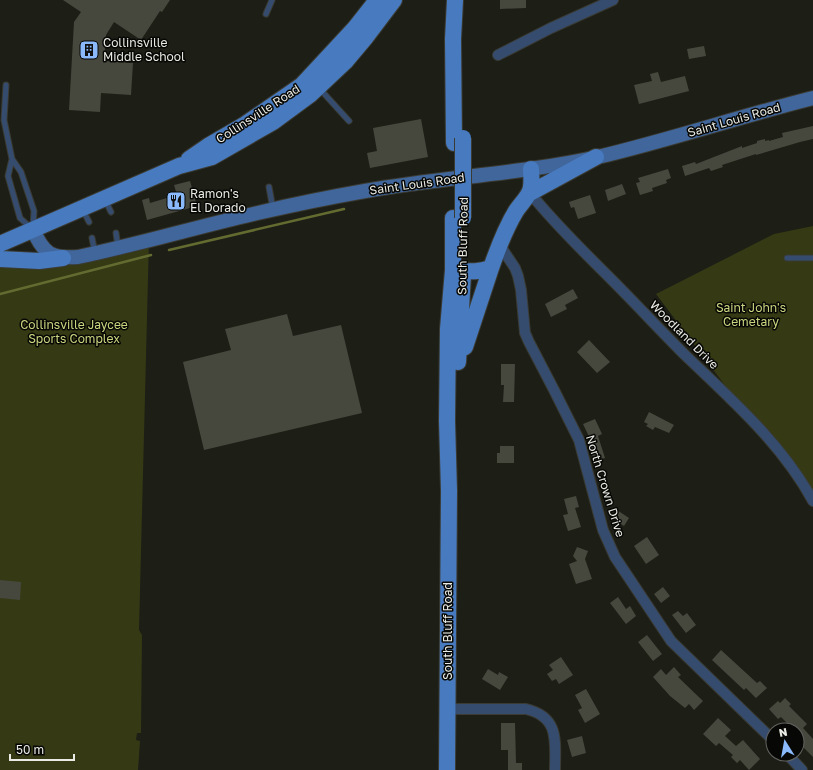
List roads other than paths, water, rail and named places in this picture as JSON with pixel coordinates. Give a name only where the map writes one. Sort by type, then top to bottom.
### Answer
[{"type":"main road","name":"Collinsville Road","points":[[314,82],[377,0]]},
{"type":"main road","name":"Collinsville Road","points":[[0,244],[33,230],[85,215],[107,205],[179,166],[208,146],[276,104],[302,85],[314,82],[345,62],[394,0]]},
{"type":"main road","points":[[366,37],[381,28],[403,0]]},
{"type":"main road","name":"South Bluff Road","points":[[449,491],[454,456],[457,380],[458,140],[456,2]]},
{"type":"main road","points":[[457,380],[469,335],[499,244],[517,210],[530,193],[596,157]]},
{"type":"main road","points":[[530,193],[532,184],[531,169]]},
{"type":"main road","points":[[0,259],[39,261],[63,258]]},
{"type":"main road","points":[[458,270],[479,272],[491,268]]},
{"type":"main road","name":"South Bluff Road","points":[[447,770],[449,491],[447,421],[448,329],[458,270]]},
{"type":"street","points":[[498,55],[545,31],[613,0]]},
{"type":"street","name":"Saint Louis Road","points":[[63,258],[95,253],[273,209],[383,188],[531,169],[596,157],[813,98]]},
{"type":"street","name":"Woodland Drive","points":[[530,193],[560,229],[684,354],[731,399],[776,446],[802,480],[813,501]]},
{"type":"street","points":[[33,230],[39,244],[49,253],[63,258]]},
{"type":"street","name":"North Crown Drive","points":[[499,244],[515,268],[518,276],[521,290],[525,333],[580,440],[603,530],[615,557],[671,641],[765,732]]},
{"type":"street","points":[[448,709],[526,709],[537,712],[550,723],[556,740],[556,770]]},
{"type":"street","points":[[794,762],[802,770]]},
{"type":"lane","points":[[266,14],[272,0]]},
{"type":"lane","points":[[314,82],[349,121]]},
{"type":"lane","points":[[6,85],[4,120],[12,159],[21,172],[34,212],[33,230]]},
{"type":"lane","points":[[12,159],[8,176],[20,218],[33,230]]},
{"type":"lane","points":[[269,186],[273,209]]},
{"type":"lane","points":[[116,233],[118,247]]},
{"type":"lane","points":[[92,238],[95,253]]},
{"type":"lane","points":[[787,258],[813,258]]},
{"type":"waterway","points":[[169,250],[344,209]]},
{"type":"waterway","points":[[0,294],[151,255]]},
{"type":"place","name":"Collinsville Middle School","points":[[89,50]]},
{"type":"place","name":"Ramon's El Dorado","points":[[176,201]]},
{"type":"park label","name":"Saint John's Cemetary","points":[[751,315]]},
{"type":"park label","name":"Collinsville Jaycee Sports Complex","points":[[74,332]]}]
